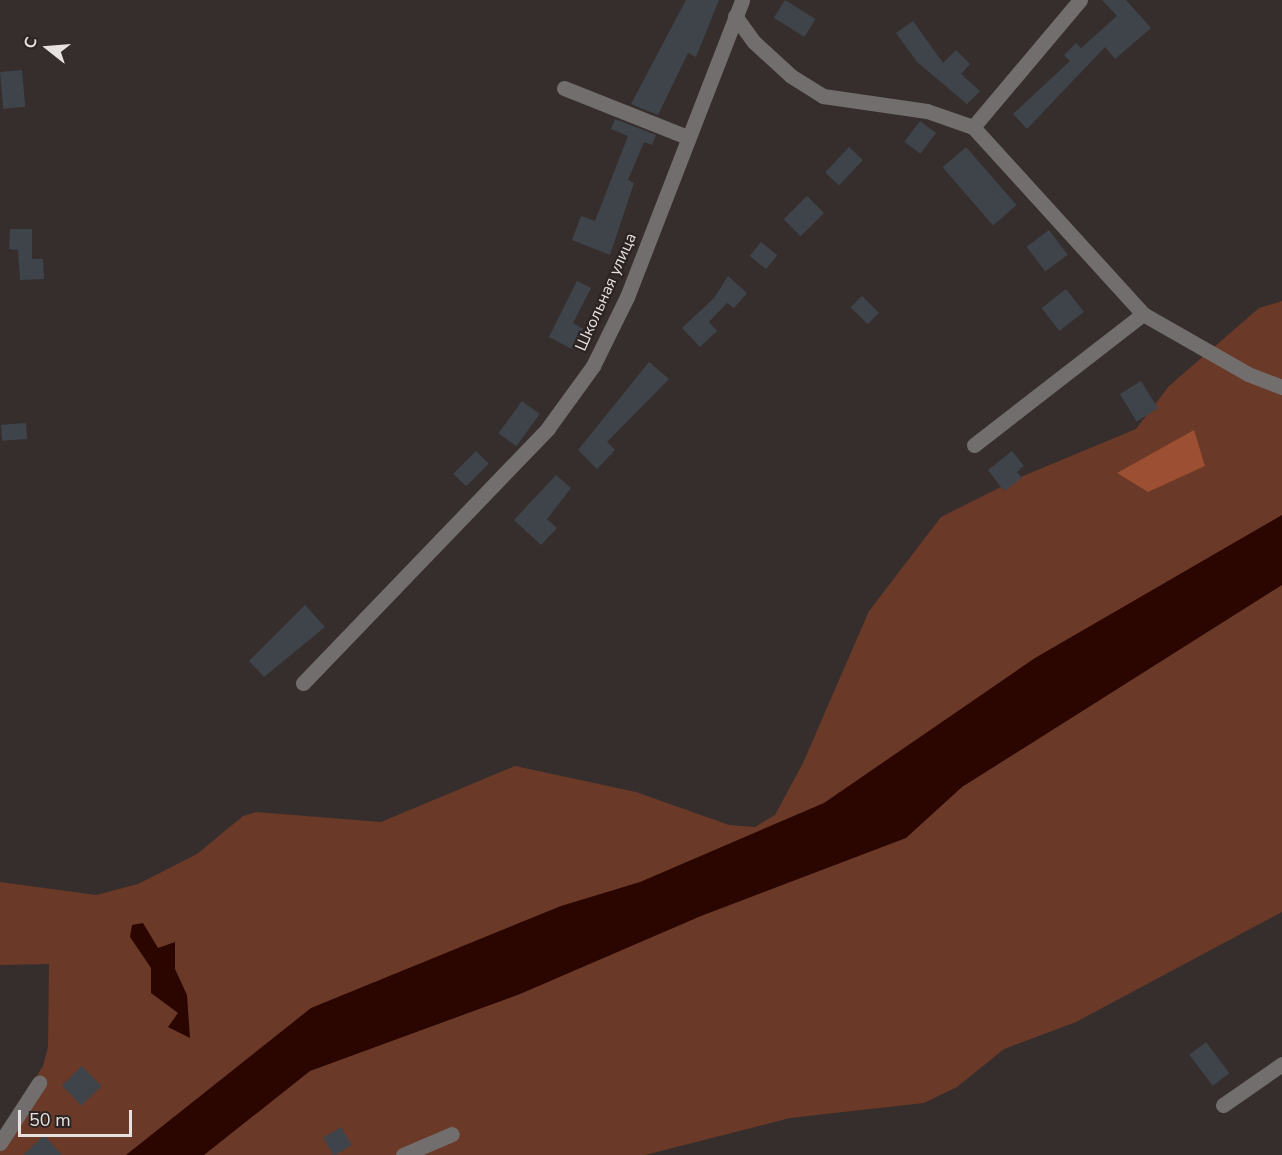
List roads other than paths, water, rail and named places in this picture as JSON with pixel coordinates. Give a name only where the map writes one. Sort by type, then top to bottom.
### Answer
[{"type":"street","name":"Школьная улица","points":[[303,683],[548,428],[587,374],[627,297],[687,137],[742,0]]},
{"type":"street","points":[[973,127],[1080,0]]},
{"type":"street","points":[[735,16],[784,69],[823,96],[927,111],[973,127],[1143,314],[1248,374],[1282,387]]},
{"type":"street","points":[[564,88],[687,137]]},
{"type":"street","points":[[974,445],[1143,314]]},
{"type":"street","points":[[1223,1105],[1282,1064]]},
{"type":"street","points":[[0,1143],[39,1083]]},
{"type":"street","points":[[403,1155],[452,1134]]}]
